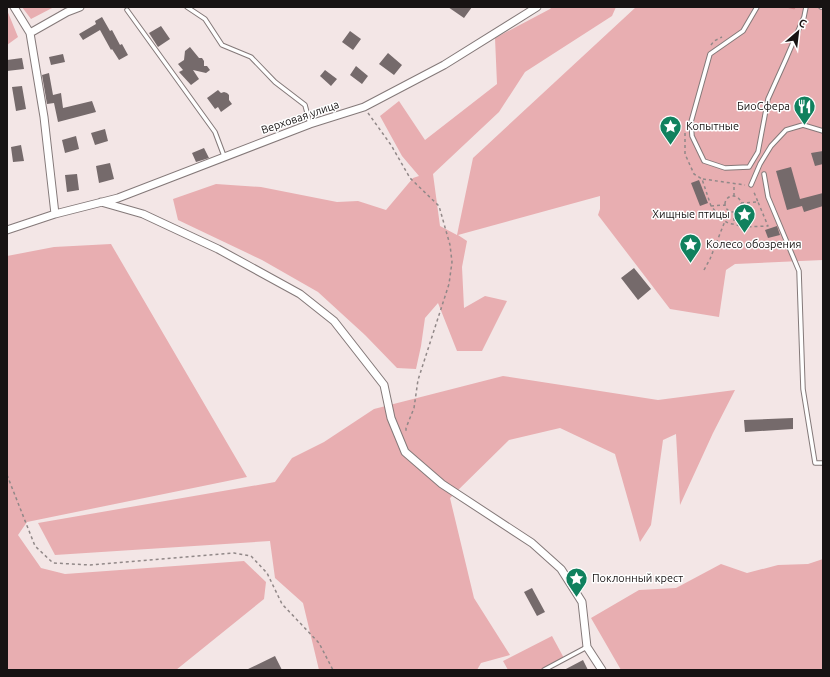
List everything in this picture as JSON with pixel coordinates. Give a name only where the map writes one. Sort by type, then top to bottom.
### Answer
[{"type":"street","points":[[14,7],[30,33],[44,116],[55,214]]},
{"type":"street","points":[[30,33],[67,12],[80,7]]},
{"type":"street","name":"Верховая улица","points":[[7,230],[55,214],[118,198],[310,124],[364,107],[444,65],[537,7]]},
{"type":"street","points":[[101,202],[143,214],[218,249],[300,294],[334,321],[384,385],[391,418],[405,452],[442,484],[532,543],[561,569],[582,602],[587,647],[602,670]]},
{"type":"lane","points":[[187,7],[205,19],[222,45],[251,56],[275,82],[305,105],[310,124]]},
{"type":"lane","points":[[756,7],[743,31],[710,54],[690,122],[692,136],[704,161],[725,168],[749,167],[758,152],[768,99],[804,17],[806,7]]},
{"type":"lane","points":[[127,10],[215,132],[224,156]]},
{"type":"lane","points":[[750,185],[771,146],[786,130],[803,125],[823,130]]},
{"type":"lane","points":[[764,174],[768,197],[799,271],[803,389],[815,463],[823,464]]},
{"type":"lane","points":[[544,670],[587,647]]},
{"type":"path","points":[[711,47],[714,41],[726,36]]},
{"type":"path","points":[[364,107],[391,146],[410,178],[439,206],[450,245],[452,262],[449,284],[418,380],[414,408],[406,428],[406,434]]},
{"type":"path","points":[[685,132],[685,154],[694,174],[702,179],[750,185],[768,226],[745,227],[725,221],[711,206],[702,179]]},
{"type":"path","points":[[734,184],[734,196]]},
{"type":"path","points":[[725,205],[728,210],[734,212],[740,209],[741,203],[738,198],[734,196]]},
{"type":"path","points":[[725,205],[727,199],[734,196]]},
{"type":"path","points":[[741,203],[758,202]]},
{"type":"path","points":[[711,206],[725,205]]},
{"type":"path","points":[[734,212],[734,224]]},
{"type":"path","points":[[704,270],[725,221]]},
{"type":"path","points":[[7,475],[35,546],[53,563],[90,565],[234,553],[252,556],[267,573],[282,604],[319,643],[333,670]]},
{"type":"shaded area","points":[[22,7],[54,7],[31,19]]},
{"type":"shaded area","points":[[552,7],[616,7],[612,16],[525,72],[499,112],[433,174],[440,226],[457,235],[473,158],[636,7],[823,7],[823,260],[735,264],[726,270],[719,317],[670,309],[598,215],[600,209],[600,196],[458,235],[467,241],[462,267],[464,308],[485,296],[507,301],[482,351],[457,351],[438,303],[425,318],[416,369],[397,368],[365,335],[318,292],[262,260],[178,220],[173,199],[216,184],[261,187],[337,202],[358,201],[386,210],[413,178],[419,176],[402,156],[380,116],[399,101],[425,140],[497,84],[495,38]]},
{"type":"shaded area","points":[[7,10],[18,37],[7,45]]},
{"type":"shaded area","points":[[111,244],[247,477],[27,522],[18,535],[41,568],[65,574],[244,561],[266,582],[264,599],[176,670],[7,670],[7,256],[54,247]]},
{"type":"shaded area","points":[[503,376],[658,400],[735,390],[713,433],[680,505],[676,434],[663,440],[651,525],[640,542],[615,454],[560,428],[509,440],[450,498],[474,598],[510,655],[481,663],[477,670],[319,670],[303,603],[275,578],[270,541],[55,555],[38,523],[275,482],[292,458],[324,442],[374,409]]},
{"type":"shaded area","points":[[823,559],[823,670],[621,670],[591,618],[639,590],[676,588],[721,564],[747,573],[778,565],[808,564]]},
{"type":"shaded area","points":[[552,636],[565,660],[546,670],[508,670],[503,661]]},
{"type":"building","points":[[448,7],[472,7],[464,18]]},
{"type":"building","points":[[102,17],[110,31],[112,30],[120,45],[122,44],[128,55],[119,60],[112,49],[111,50],[100,30],[83,40],[79,34],[96,24],[95,21]]},
{"type":"building","points":[[161,26],[170,39],[158,47],[149,33]]},
{"type":"building","points":[[350,31],[361,39],[353,50],[342,42]]},
{"type":"building","points":[[190,47],[199,58],[202,58],[204,61],[204,66],[207,66],[210,70],[206,73],[193,70],[199,79],[191,85],[179,72],[183,70],[178,64],[184,60],[185,51]]},
{"type":"building","points":[[388,53],[402,65],[394,75],[379,64]]},
{"type":"building","points":[[63,54],[65,62],[51,65],[49,57]]},
{"type":"building","points":[[22,58],[24,69],[7,71],[7,60]]},
{"type":"building","points":[[356,66],[368,76],[362,84],[350,75]]},
{"type":"building","points":[[325,70],[337,79],[331,86],[320,76]]},
{"type":"building","points":[[49,73],[53,95],[61,93],[63,108],[92,101],[96,112],[58,122],[54,103],[47,104],[42,75]]},
{"type":"building","points":[[22,86],[26,109],[16,111],[12,87]]},
{"type":"building","points":[[218,90],[221,93],[224,92],[229,95],[229,100],[232,104],[221,112],[218,107],[215,109],[207,98]]},
{"type":"building","points":[[105,129],[108,141],[95,145],[91,133]]},
{"type":"building","points":[[76,136],[79,149],[65,153],[62,140]]},
{"type":"building","points":[[21,145],[24,161],[13,162],[11,147]]},
{"type":"building","points":[[204,148],[209,158],[196,162],[192,153]]},
{"type":"building","points":[[823,151],[823,164],[815,166],[811,153]]},
{"type":"building","points":[[110,163],[114,179],[99,183],[96,166]]},
{"type":"building","points":[[791,167],[800,199],[823,193],[823,206],[804,212],[802,206],[787,210],[776,171]]},
{"type":"building","points":[[77,174],[79,190],[67,192],[65,175]]},
{"type":"building","points":[[699,180],[708,203],[700,206],[691,183]]},
{"type":"building","points":[[777,226],[780,235],[768,238],[765,230]]},
{"type":"building","points":[[634,268],[651,289],[638,300],[621,278]]},
{"type":"building","points":[[793,418],[793,429],[745,432],[744,420]]},
{"type":"building","points":[[532,588],[545,612],[537,616],[524,592]]},
{"type":"building","points":[[275,656],[282,670],[246,670]]},
{"type":"building","points":[[583,660],[588,670],[564,670]]},
{"type":"waterway","points":[[789,7],[794,8]]},
{"type":"place","name":"БиоСфера","points":[[805,126]]},
{"type":"place","name":"Копытные","points":[[670,146]]},
{"type":"place","name":"Хищные птицы","points":[[745,234]]},
{"type":"place","name":"Колесо обозрения","points":[[691,264]]},
{"type":"place","name":"Поклонный крест","points":[[576,598]]}]
